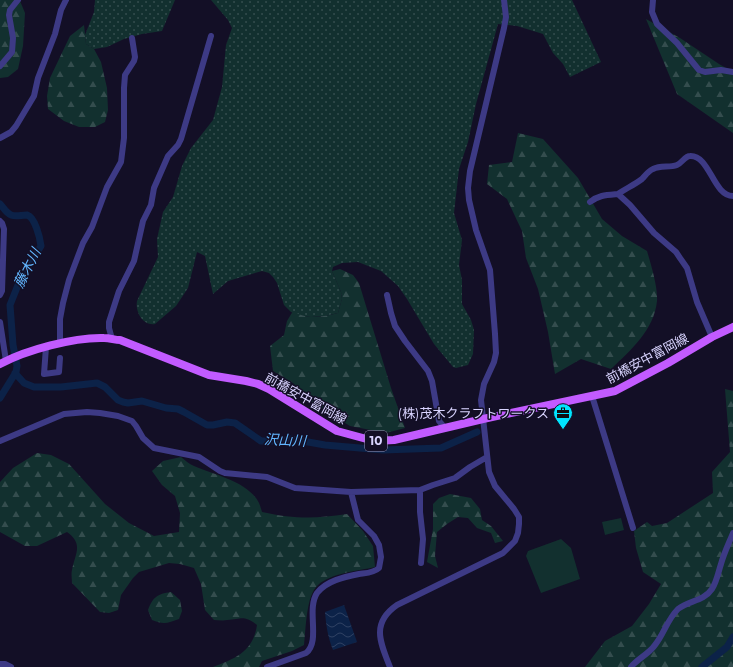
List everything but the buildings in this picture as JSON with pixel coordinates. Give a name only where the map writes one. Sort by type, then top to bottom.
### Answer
[{"type":"main road","name":"前橋安中富岡線","points":[[5,362],[46,347],[60,344],[105,338],[120,340],[209,375],[258,384],[269,389],[337,431],[374,441],[394,440],[483,419],[607,393],[622,388],[712,337],[733,327]]},
{"type":"street","points":[[0,66],[12,52],[13,38],[9,15],[10,10],[18,0]]},
{"type":"street","points":[[0,138],[11,132],[16,126],[34,96],[38,78],[61,10],[66,0]]},
{"type":"street","points":[[390,667],[381,643],[380,635],[382,622],[390,610],[397,605],[506,550],[515,541],[520,524],[518,517],[510,503],[496,486],[489,472],[481,400],[484,384],[494,362],[496,353],[495,334],[490,270],[476,230],[468,188],[470,171],[504,28],[506,17],[504,0]]},
{"type":"street","points":[[653,0],[652,12],[659,27],[677,43],[699,70],[705,72],[721,70],[733,72]]},
{"type":"street","points":[[112,339],[109,322],[119,291],[134,261],[143,221],[151,205],[154,188],[168,156],[178,146],[181,139],[211,36]]},
{"type":"street","points":[[60,344],[60,319],[69,280],[83,243],[92,227],[107,187],[121,162],[124,138],[125,75],[135,57],[132,38]]},
{"type":"street","points":[[590,202],[603,194],[618,194],[642,179],[651,169],[659,166],[678,165],[690,156],[705,165],[720,190],[725,195],[733,196]]},
{"type":"street","points":[[618,194],[630,205],[654,233],[676,252],[687,268],[697,302],[712,337]]},
{"type":"street","points":[[0,221],[4,229],[2,291],[0,295]]},
{"type":"street","points":[[387,295],[390,313],[395,326],[428,371],[432,381],[439,421],[445,428]]},
{"type":"street","points":[[0,322],[5,362]]},
{"type":"street","points":[[46,347],[44,374],[59,372],[60,358]]},
{"type":"street","points":[[592,396],[633,528]]},
{"type":"street","points":[[0,441],[64,414],[81,412],[100,413],[118,416],[132,421],[143,438],[154,448],[199,457],[225,473],[267,477],[295,488],[351,492],[420,490],[456,478],[470,467],[487,457]]},
{"type":"street","points":[[420,490],[420,512],[423,539],[421,564]]},
{"type":"street","points":[[267,667],[306,653],[309,650],[312,644],[312,612],[314,599],[323,587],[331,582],[348,576],[370,572],[379,568],[381,558],[379,545],[374,536],[358,520],[351,492]]},
{"type":"street","points":[[630,667],[655,646],[666,624],[678,609],[693,600],[706,596],[712,589],[716,582],[733,533]]},
{"type":"street","points":[[0,664],[5,664],[11,667]]},
{"type":"green space","points":[[0,0],[20,1],[25,13],[23,46],[18,69],[8,77],[0,78]]},
{"type":"green space","points":[[95,0],[175,0],[162,31],[142,34],[124,39],[107,47],[94,49],[86,44],[85,35],[94,12]]},
{"type":"green space","points":[[211,0],[572,0],[601,62],[570,77],[563,64],[553,53],[543,34],[517,26],[498,24],[476,104],[468,142],[459,169],[454,213],[462,240],[459,265],[462,280],[462,304],[471,320],[474,330],[473,354],[468,365],[456,368],[453,367],[434,344],[398,286],[381,271],[358,262],[342,263],[333,267],[332,271],[341,292],[342,299],[338,313],[311,317],[298,315],[291,312],[284,305],[277,283],[273,277],[269,273],[262,271],[228,281],[213,294],[205,256],[197,252],[188,288],[176,306],[155,324],[147,323],[141,317],[137,310],[137,301],[158,257],[157,239],[163,212],[173,197],[182,166],[191,148],[213,120],[222,87],[226,45],[232,28],[228,20]]},
{"type":"green space","points":[[646,19],[680,38],[733,72],[733,133],[677,94]]},
{"type":"green space","points":[[84,25],[86,44],[94,49],[101,62],[107,88],[108,110],[105,122],[95,127],[79,127],[64,121],[48,109],[47,96],[50,78],[70,36]]},
{"type":"green space","points":[[518,133],[543,139],[578,178],[602,219],[622,236],[647,251],[656,289],[657,301],[655,311],[646,330],[634,347],[611,369],[581,359],[555,374],[548,332],[538,289],[526,258],[522,231],[507,199],[487,184],[489,165],[512,162]]},
{"type":"green space","points":[[340,269],[353,275],[359,283],[391,388],[405,428],[386,433],[350,426],[313,403],[293,383],[273,371],[270,346],[284,335],[287,321],[293,311],[309,317],[326,316],[338,313],[342,299],[341,292],[332,271]]},
{"type":"green space","points":[[725,389],[733,391],[733,667],[585,667],[605,641],[632,626],[649,604],[661,584],[643,572],[636,548],[634,531],[647,522],[652,526],[667,523],[713,493],[712,472],[730,452]]},
{"type":"green space","points":[[37,453],[51,455],[69,464],[105,504],[129,523],[154,536],[179,532],[180,513],[175,496],[162,485],[152,471],[163,461],[181,457],[192,465],[230,480],[247,489],[254,495],[262,512],[304,518],[347,514],[363,531],[373,546],[375,567],[337,575],[323,581],[318,585],[311,596],[309,604],[304,645],[292,651],[262,661],[259,667],[213,667],[242,653],[252,642],[257,625],[243,618],[214,620],[205,610],[201,584],[194,568],[169,563],[139,572],[121,595],[118,610],[109,613],[100,612],[72,583],[72,572],[77,545],[72,536],[67,532],[37,546],[25,546],[0,532],[0,482],[13,468]]},
{"type":"green space","points":[[450,494],[471,498],[480,509],[482,520],[491,526],[503,541],[495,543],[491,533],[477,528],[468,518],[458,517],[437,532],[435,556],[438,568],[427,562],[433,529],[433,504],[439,498]]},
{"type":"green space","points":[[621,518],[624,530],[605,535],[602,522]]},
{"type":"green space","points":[[561,539],[571,548],[580,579],[541,593],[526,556],[528,551]]},
{"type":"green space","points":[[171,592],[180,600],[182,611],[179,619],[166,623],[160,623],[152,620],[148,610],[154,599],[159,595]]},
{"type":"water","points":[[344,605],[357,642],[333,650],[325,612]]},
{"type":"waterway","name":"藤木川","points":[[0,204],[11,215],[27,215],[30,217],[37,228],[41,246],[20,280],[10,305],[13,345],[17,366],[16,372],[0,398]]},
{"type":"waterway","name":"沢山川","points":[[15,373],[24,383],[34,387],[61,387],[97,383],[105,387],[118,400],[123,402],[128,403],[142,401],[166,408],[178,409],[207,425],[227,422],[235,423],[261,441],[281,441],[291,439],[325,445],[383,450],[441,448],[477,432]]},
{"type":"waterway","points":[[702,667],[727,647],[733,637]]},
{"type":"place","name":"(株)茂木クラフトワークス","points":[[563,430]]}]
